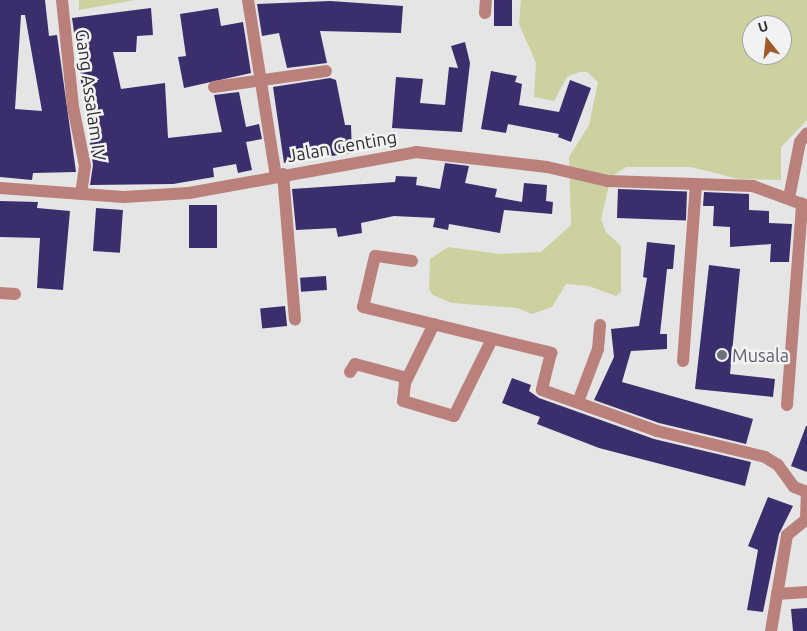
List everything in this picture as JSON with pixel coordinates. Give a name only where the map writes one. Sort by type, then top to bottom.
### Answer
[{"type":"street","name":"Gang Assalam IV","points":[[62,0],[73,107],[85,166],[81,194]]},
{"type":"street","points":[[248,0],[279,175],[295,320]]},
{"type":"street","points":[[485,13],[486,0]]},
{"type":"street","points":[[214,88],[326,70]]},
{"type":"street","points":[[789,198],[800,142],[807,133]]},
{"type":"street","name":"Jalan Genting","points":[[0,188],[81,194],[189,193],[279,175],[308,174],[416,152],[548,167],[608,181],[753,186],[805,205]]},
{"type":"street","points":[[683,361],[696,184]]},
{"type":"street","points":[[787,405],[805,205]]},
{"type":"street","points":[[412,261],[375,256],[363,307],[551,353],[542,390],[657,430],[765,457],[778,465],[794,487],[807,492]]},
{"type":"street","points":[[0,293],[15,294]]},
{"type":"street","points":[[434,324],[407,378],[403,401],[454,416],[492,339]]},
{"type":"street","points":[[578,402],[598,349],[600,325]]},
{"type":"street","points":[[350,372],[355,364],[407,378]]},
{"type":"street","points":[[771,631],[787,534],[806,519],[807,496]]},
{"type":"street","points":[[777,594],[807,592]]},
{"type":"green space","points":[[79,0],[135,0],[79,10]]},
{"type":"green space","points":[[521,0],[807,0],[807,120],[781,147],[781,180],[739,179],[691,167],[626,167],[611,177],[601,219],[606,232],[621,246],[621,292],[616,296],[589,286],[566,284],[552,307],[532,314],[517,308],[452,303],[433,295],[429,289],[430,259],[448,247],[500,254],[541,252],[571,225],[569,157],[589,125],[598,82],[587,72],[579,72],[567,77],[554,101],[534,97],[536,63],[519,24]]},
{"type":"building","points":[[0,0],[45,0],[49,36],[57,35],[76,172],[33,173],[32,180],[0,177]],"holes":[[[21,15],[25,15],[42,111],[15,109]]]},
{"type":"building","points":[[494,0],[512,0],[512,26],[494,26]]},
{"type":"building","points":[[330,1],[403,6],[401,33],[320,31],[327,63],[287,68],[279,33],[262,36],[257,4]]},
{"type":"building","points":[[151,8],[153,35],[137,36],[136,52],[113,52],[121,89],[165,83],[168,138],[222,132],[214,95],[239,92],[246,127],[259,124],[262,139],[246,142],[252,170],[238,173],[236,164],[213,168],[214,177],[173,184],[90,185],[93,165],[72,18]]},
{"type":"building","points":[[218,8],[221,26],[243,22],[251,73],[184,88],[178,57],[186,56],[180,14]]},
{"type":"building","points":[[465,42],[470,63],[462,132],[392,128],[396,77],[423,79],[420,103],[445,105],[449,67],[458,68],[451,46]]},
{"type":"building","points":[[491,71],[517,76],[515,82],[522,84],[519,105],[559,112],[570,80],[591,88],[571,142],[558,137],[559,134],[508,124],[506,133],[481,129]]},
{"type":"building","points":[[330,78],[336,80],[345,125],[351,125],[352,153],[284,163],[273,87]]},
{"type":"building","points":[[445,163],[469,166],[465,183],[497,189],[495,197],[522,202],[524,183],[547,185],[546,201],[553,202],[552,214],[504,210],[500,233],[449,224],[448,230],[433,227],[435,218],[394,216],[361,223],[362,233],[338,237],[336,228],[296,230],[292,189],[395,182],[396,176],[417,177],[416,185],[440,189]]},
{"type":"building","points":[[618,189],[687,191],[686,220],[617,218]]},
{"type":"building","points":[[704,192],[749,194],[749,210],[769,211],[769,223],[792,224],[789,262],[770,262],[771,244],[730,247],[730,227],[713,226],[714,206],[703,206]]},
{"type":"building","points":[[0,201],[38,202],[37,208],[70,211],[63,290],[37,288],[40,238],[0,237]]},
{"type":"building","points":[[189,205],[217,205],[217,248],[189,248]]},
{"type":"building","points":[[96,208],[123,210],[120,253],[93,251]]},
{"type":"building","points":[[647,242],[675,245],[673,269],[667,269],[660,334],[667,334],[667,349],[631,351],[622,382],[753,419],[746,444],[659,423],[594,400],[614,357],[611,329],[639,326],[647,278],[643,277]]},
{"type":"building","points":[[709,265],[740,269],[730,374],[775,379],[773,397],[695,389]]},
{"type":"building","points":[[326,276],[327,290],[301,292],[300,278]]},
{"type":"building","points":[[285,306],[287,326],[262,329],[260,309]]},
{"type":"building","points":[[512,378],[531,385],[529,391],[539,398],[654,439],[751,462],[745,486],[599,448],[537,424],[540,417],[502,403]]},
{"type":"building","points":[[807,426],[807,472],[791,466]]},
{"type":"building","points":[[768,497],[793,506],[779,534],[763,612],[747,610],[758,550],[748,546]]},
{"type":"building","points":[[807,608],[807,631],[793,631],[791,609]]},
{"type":"place","name":"Musala","points":[[722,355]]}]
